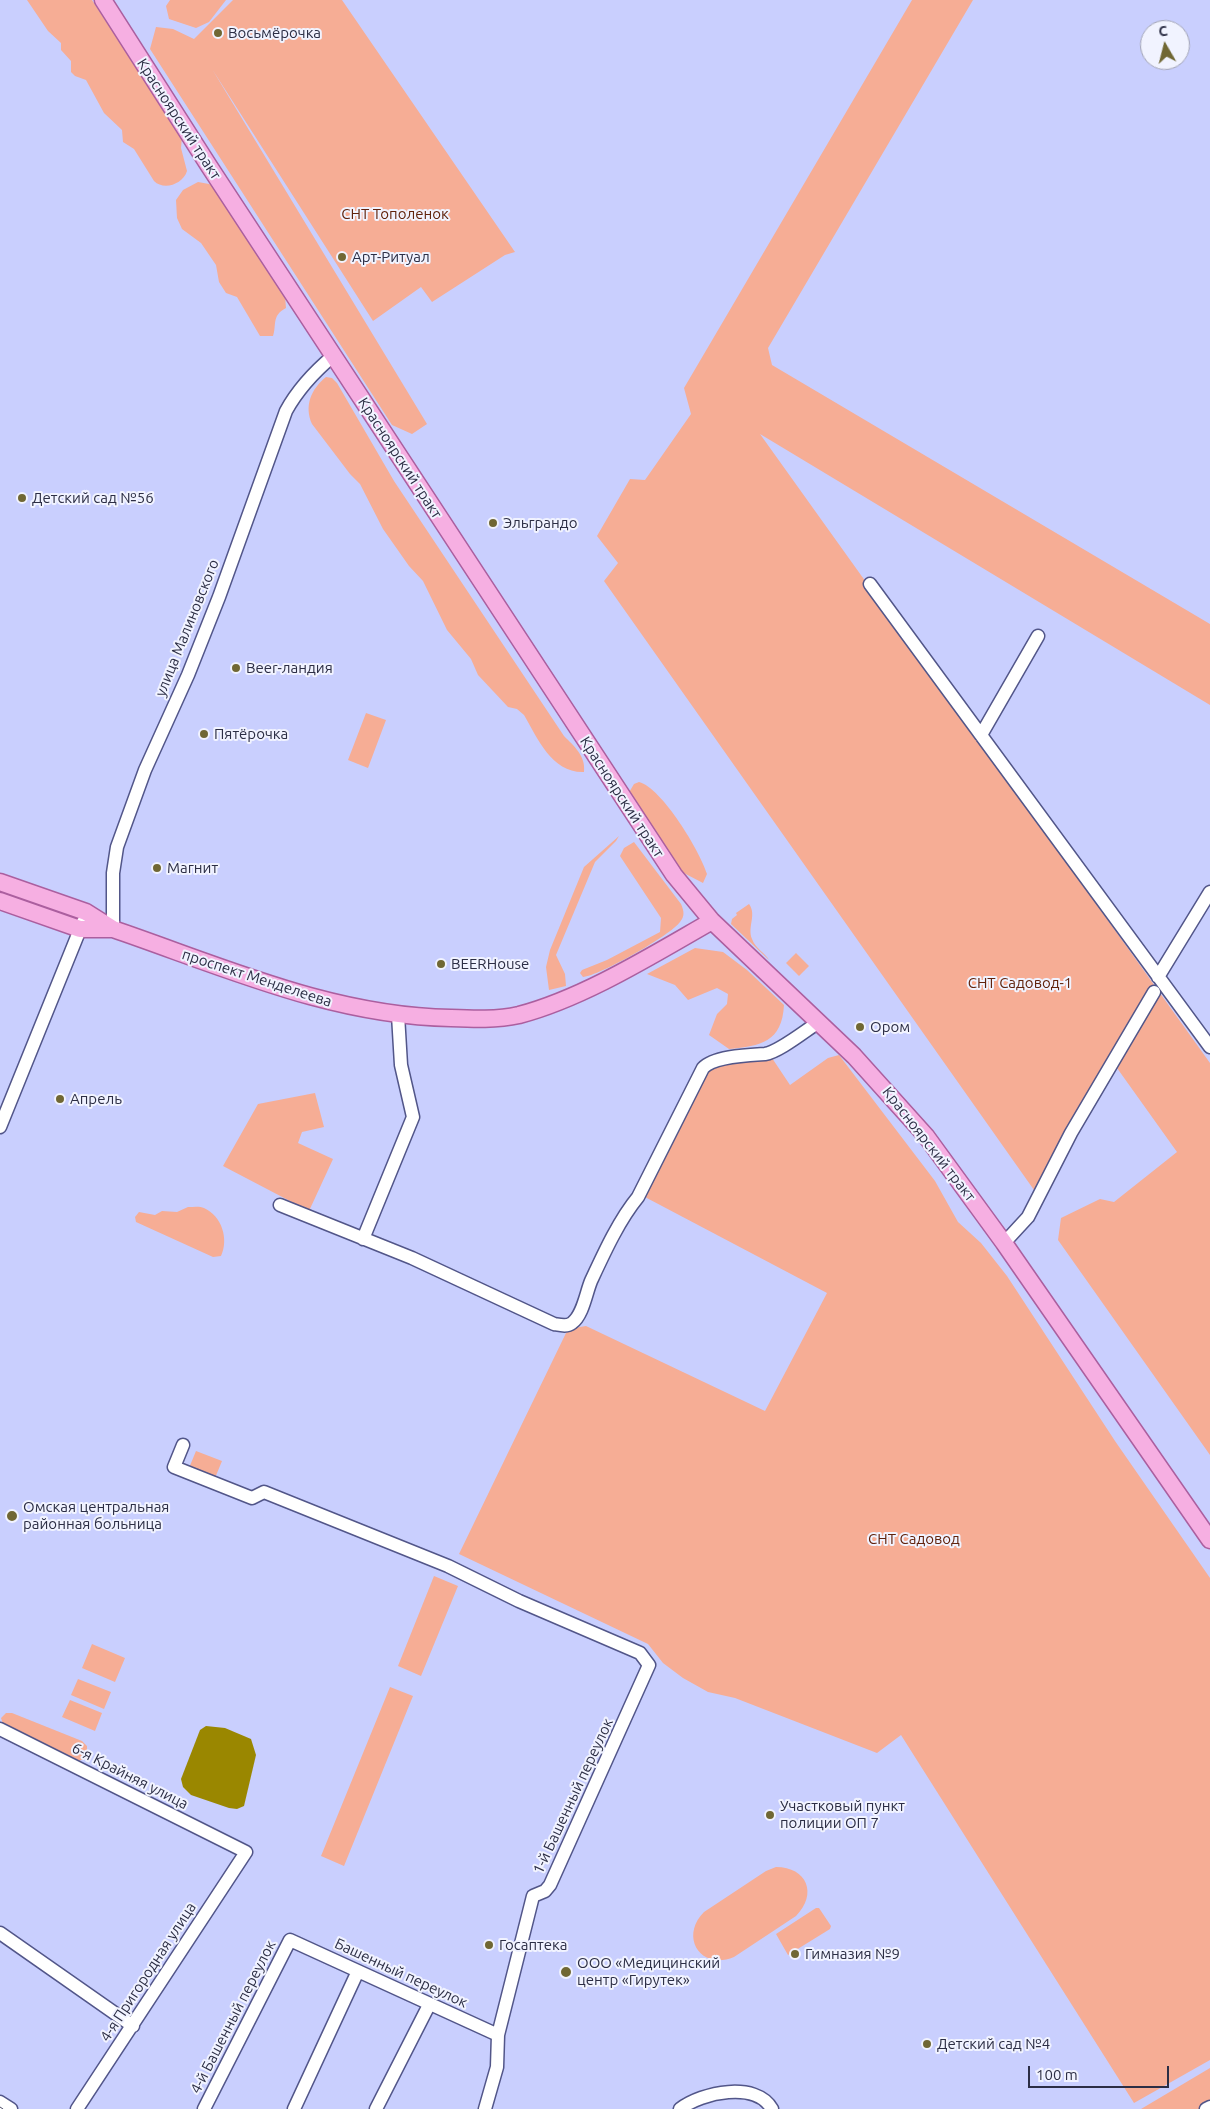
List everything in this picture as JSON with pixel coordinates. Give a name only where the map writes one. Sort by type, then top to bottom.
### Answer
[{"type":"main road","name":"Красноярский тракт","points":[[103,0],[333,356],[674,875],[712,921],[854,1056],[905,1110],[1004,1243],[1210,1540]]},
{"type":"main road","name":"проспект Менделеева","points":[[0,882],[86,912],[112,929],[294,993],[360,1009],[398,1014],[481,1019],[517,1015],[551,1005],[712,921]]},
{"type":"main road","name":"проспект Менделеева","points":[[0,901],[80,929],[112,929]]},
{"type":"street","name":"улица Малиновского","points":[[112,929],[114,860],[142,778],[188,675],[219,597],[286,411],[296,394],[314,373],[333,356]]},
{"type":"street","points":[[870,584],[1210,1047]]},
{"type":"street","points":[[981,735],[1038,636]]},
{"type":"street","points":[[1158,976],[1210,892]]},
{"type":"street","points":[[0,1127],[86,912]]},
{"type":"street","points":[[1004,1243],[1028,1217],[1071,1133],[1154,992]]},
{"type":"street","points":[[363,1239],[413,1117],[401,1065],[398,1014]]},
{"type":"street","points":[[280,1205],[412,1258],[554,1324],[563,1326],[572,1324],[578,1317],[591,1280],[624,1215],[638,1197],[703,1068],[707,1064],[740,1056],[771,1052],[818,1022]]},
{"type":"street","name":"1-й Башенный переулок","points":[[183,1445],[174,1467],[252,1498],[264,1492],[448,1566],[519,1600],[640,1653],[649,1665],[550,1886],[545,1891],[533,1896],[498,2035],[497,2067],[485,2109]]},
{"type":"street","name":"6-я Крайняя улица","points":[[0,1729],[246,1852]]},
{"type":"street","name":"4-я Пригородная улица","points":[[77,2109],[246,1852]]},
{"type":"street","points":[[0,1933],[133,2026]]},
{"type":"street","name":"Башенный переулок","points":[[290,1940],[498,2035]]},
{"type":"street","name":"4-й Башенный переулок","points":[[204,2109],[290,1940]]},
{"type":"street","points":[[294,2109],[358,1971]]},
{"type":"street","points":[[376,2109],[429,2005]]},
{"type":"street","points":[[680,2109],[697,2098],[708,2095],[742,2092],[760,2096],[772,2109]]},
{"type":"street","points":[[0,2102],[11,2109]]},
{"type":"street","points":[[1206,2109],[1210,2106]]},
{"type":"green space","points":[[27,0],[92,0],[182,137],[181,148],[187,171],[182,179],[168,186],[154,181],[134,149],[123,142],[122,130],[104,113],[86,80],[75,76],[71,72],[71,61],[61,50],[61,43],[48,31]]},
{"type":"green space","points":[[170,0],[226,0],[209,22],[196,28],[169,19],[166,6]]},
{"type":"green space","name":"СНТ Тополенок","points":[[233,0],[342,0],[515,252],[505,255],[432,302],[421,287],[373,321],[212,69],[427,424],[412,434],[392,425],[150,49],[156,27],[173,29],[194,39]]},
{"type":"green space","name":"СНТ Садовод-1","points":[[912,0],[973,0],[768,348],[772,365],[1210,624],[1210,705],[760,434],[1210,1063],[1210,1455],[1058,1240],[1061,1218],[1100,1199],[1114,1202],[1177,1152],[1112,1061],[1034,1190],[604,581],[618,563],[597,536],[630,479],[645,480],[691,414],[684,388]]},
{"type":"green space","points":[[198,182],[214,187],[285,296],[286,308],[276,317],[273,336],[260,336],[237,297],[226,293],[219,282],[216,265],[201,243],[182,229],[177,218],[176,200],[183,190]]},
{"type":"green space","points":[[326,377],[332,378],[337,383],[394,481],[564,736],[581,756],[584,772],[573,771],[555,761],[547,753],[524,715],[517,709],[508,707],[478,675],[471,659],[447,630],[423,581],[409,566],[383,529],[360,484],[350,474],[312,424],[309,411],[310,398],[316,387]]},
{"type":"green space","points":[[366,713],[386,720],[368,768],[348,760]]},
{"type":"green space","points":[[639,782],[648,787],[669,808],[688,836],[707,874],[703,883],[676,869],[628,794],[634,784]]},
{"type":"green space","points":[[619,836],[595,862],[556,955],[565,974],[566,986],[549,990],[546,967],[550,950],[584,867]]},
{"type":"green space","points":[[634,842],[681,904],[683,918],[674,928],[650,945],[604,970],[583,977],[580,973],[582,970],[607,960],[660,932],[661,918],[620,856],[624,848]]},
{"type":"green space","points":[[0,889],[60,910],[59,914],[0,894]]},
{"type":"green space","points":[[749,904],[752,912],[752,939],[769,960],[731,924],[732,919],[737,915],[736,913]]},
{"type":"green space","points":[[695,948],[723,952],[747,970],[784,1005],[779,1027],[768,1040],[760,1044],[729,1049],[709,1035],[717,1014],[727,1004],[728,994],[717,988],[688,1000],[675,985],[647,974]]},
{"type":"green space","points":[[796,953],[809,966],[799,976],[786,963]]},
{"type":"green space","name":"СНТ Садовод","points":[[839,1055],[935,1181],[958,1222],[981,1243],[1007,1276],[1115,1441],[1210,1578],[1210,2060],[1134,2103],[901,1735],[877,1753],[735,1698],[708,1692],[683,1678],[663,1663],[648,1644],[459,1554],[566,1333],[574,1328],[586,1326],[765,1411],[827,1293],[643,1196],[707,1068],[730,1060],[772,1058],[790,1085],[828,1058]]},
{"type":"green space","points":[[315,1093],[324,1127],[302,1132],[298,1143],[333,1159],[309,1211],[223,1166],[258,1104]]},
{"type":"green space","points":[[188,1207],[204,1208],[215,1216],[224,1235],[221,1256],[213,1257],[136,1222],[135,1217],[139,1212],[155,1215],[162,1211],[177,1212]]},
{"type":"green space","points":[[196,1451],[222,1461],[215,1478],[189,1468]]},
{"type":"green space","points":[[434,1576],[458,1586],[421,1676],[398,1666]]},
{"type":"green space","points":[[92,1644],[125,1658],[115,1682],[82,1668]]},
{"type":"green space","points":[[78,1679],[111,1692],[104,1709],[71,1695]]},
{"type":"green space","points":[[390,1687],[413,1696],[344,1866],[321,1856]]},
{"type":"green space","points":[[70,1700],[102,1713],[95,1731],[62,1717]]},
{"type":"green space","points":[[6,1713],[12,1713],[82,1741],[87,1746],[87,1757],[77,1762],[3,1724],[1,1718]]},
{"type":"green space","points":[[776,1867],[787,1868],[795,1872],[806,1883],[808,1891],[803,1908],[796,1916],[734,1957],[722,1960],[703,1956],[697,1949],[694,1941],[694,1932],[697,1922],[704,1912],[766,1871]]},
{"type":"green space","points":[[816,1908],[819,1908],[831,1926],[830,1929],[788,1955],[776,1934]]},
{"type":"green space","points":[[1210,2068],[1210,2102],[1199,2109],[1141,2109]]},
{"type":"shaded area","points":[[206,1726],[225,1728],[251,1739],[256,1755],[244,1806],[237,1809],[191,1795],[183,1787],[181,1779],[200,1730]]},
{"type":"place","name":"Восьмёрочка","points":[[218,33]]},
{"type":"place","name":"Арт-Ритуал","points":[[342,257]]},
{"type":"place","name":"Детский сад №56","points":[[22,498]]},
{"type":"place","name":"Эльграндо","points":[[493,523]]},
{"type":"place","name":"Beer-ландия","points":[[236,668]]},
{"type":"place","name":"Пятёрочка","points":[[204,734]]},
{"type":"place","name":"Магнит","points":[[157,868]]},
{"type":"place","name":"BEERHouse","points":[[441,964]]},
{"type":"place","name":"Ором","points":[[860,1027]]},
{"type":"place","name":"Апрель","points":[[60,1099]]},
{"type":"place","name":"Омская центральная районная больница","points":[[12,1516]]},
{"type":"place","name":"Участковый пункт полиции ОП 7","points":[[770,1815]]},
{"type":"place","name":"Госаптека","points":[[489,1945]]},
{"type":"place","name":"Гимназия №9","points":[[795,1954]]},
{"type":"place","name":"ООО «Медицинский центр «Гирутек»","points":[[566,1972]]},
{"type":"place","name":"Детский сад №4","points":[[927,2044]]}]
